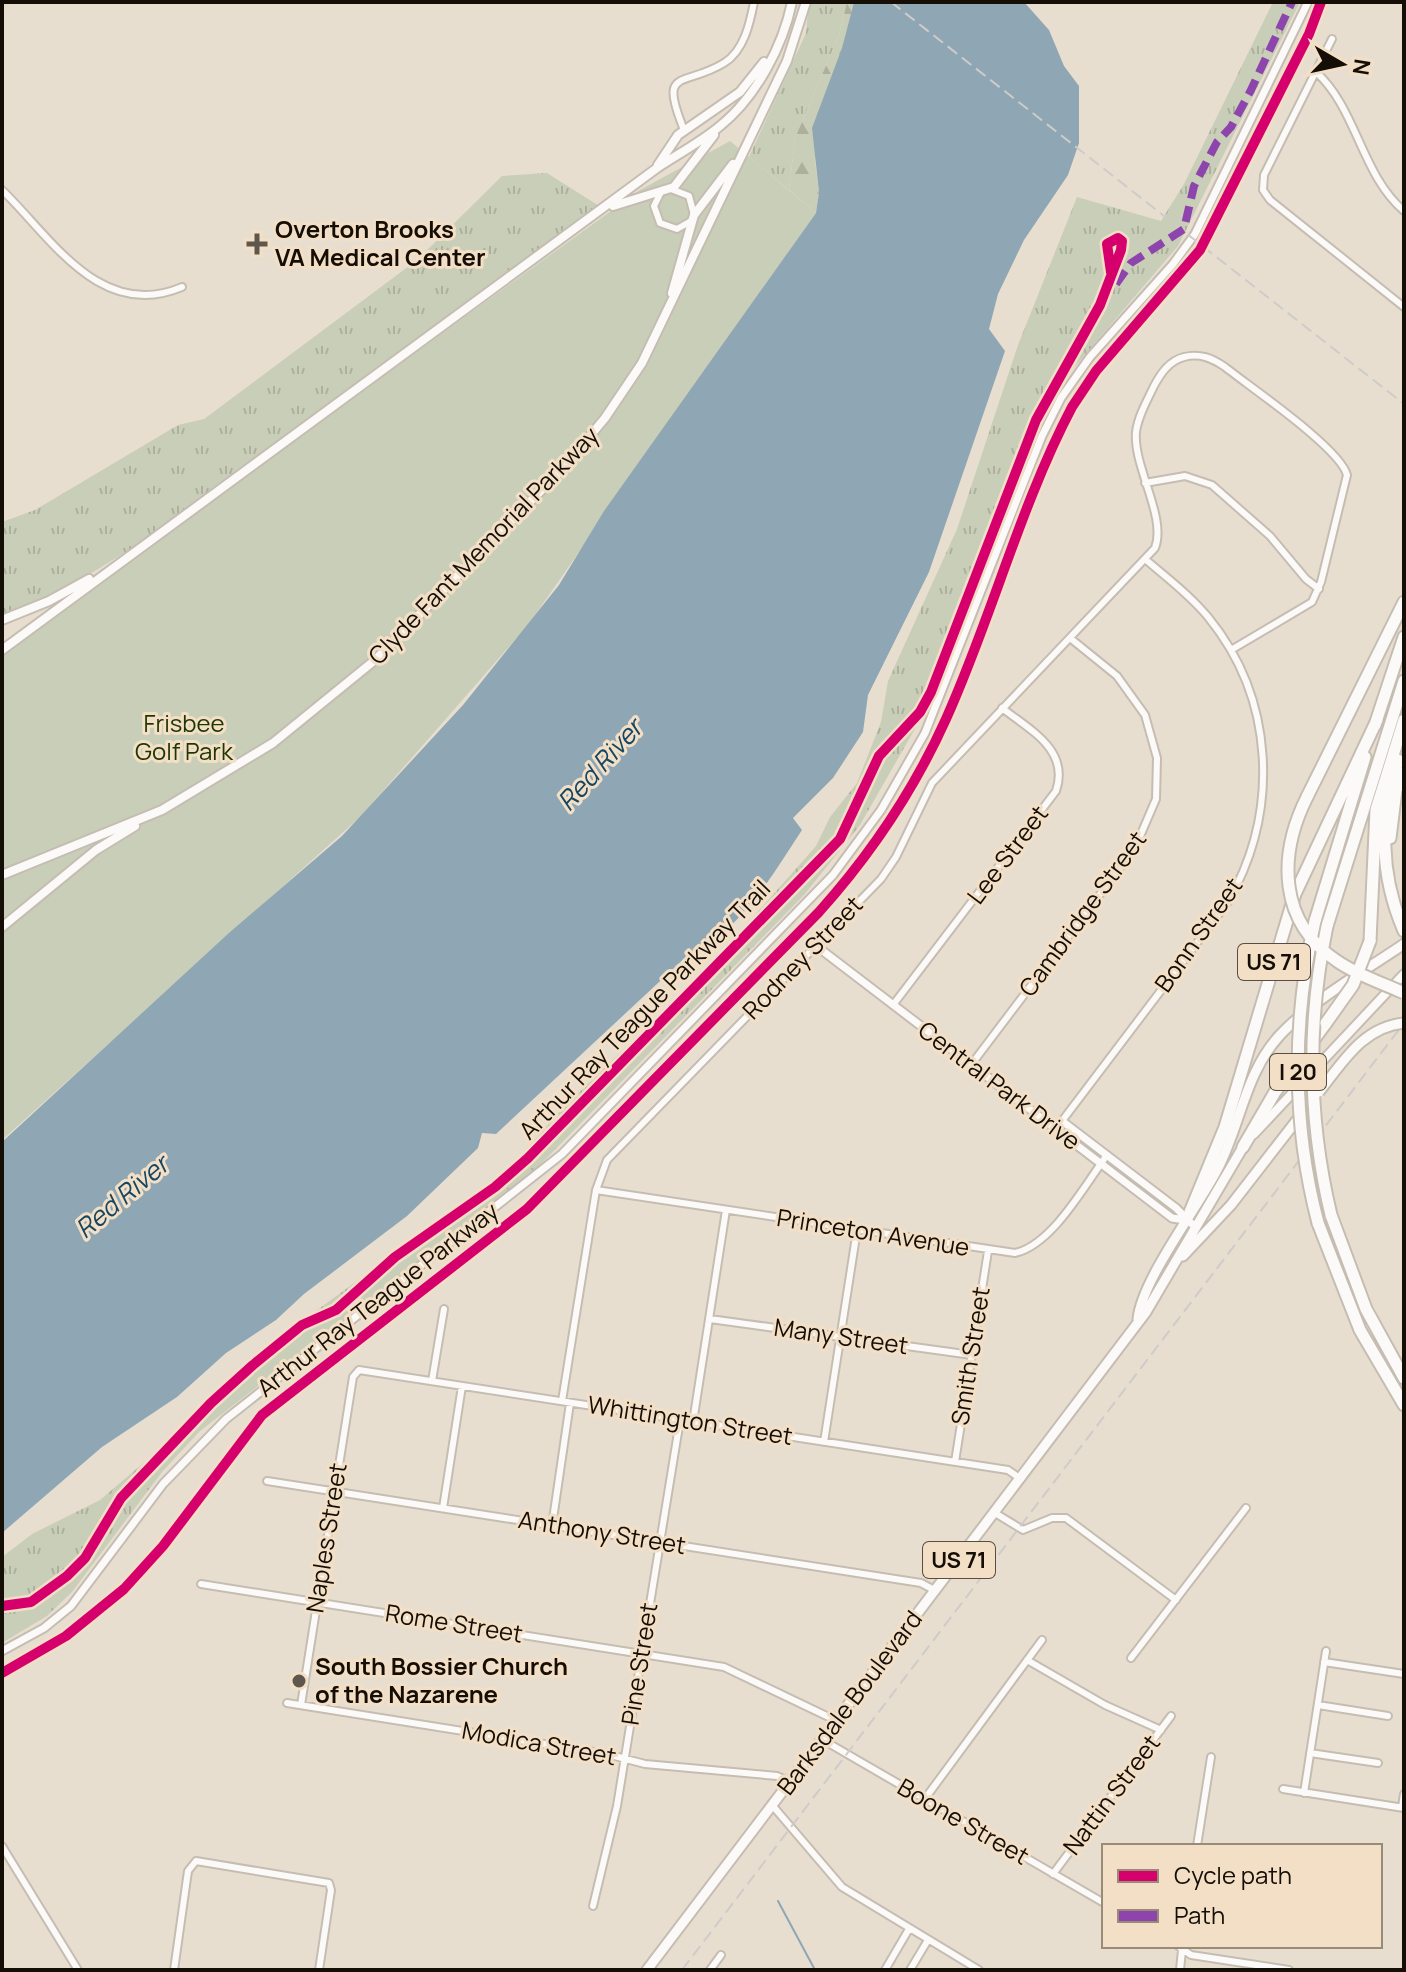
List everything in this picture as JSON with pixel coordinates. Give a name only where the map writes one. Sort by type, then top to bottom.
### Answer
[{"type":"highway","points":[[1404,602],[1307,797],[1287,848],[1288,879],[1299,917],[1309,934],[1334,960],[1404,993]]},
{"type":"highway","name":"I 20","points":[[1404,637],[1315,921],[1302,995],[1298,1053],[1301,1128],[1318,1223],[1360,1330],[1404,1405]]},
{"type":"highway","name":"I 20","points":[[1404,681],[1327,926],[1316,988],[1312,1050],[1316,1144],[1331,1215],[1361,1299],[1404,1378]]},
{"type":"highway","name":"US 71","points":[[1188,1216],[1225,1127],[1295,894],[1377,720]]},
{"type":"highway","points":[[1243,1147],[1275,1092],[1353,985],[1370,941],[1376,810],[1404,720]]},
{"type":"highway","points":[[1404,736],[1384,820],[1383,856],[1404,931]]},
{"type":"highway","points":[[1388,878],[1394,802],[1404,773]]},
{"type":"main road","points":[[604,209],[671,189],[682,180],[754,86],[784,32],[792,2]]},
{"type":"main road","name":"Clyde Fant Memorial Parkway","points":[[2,875],[162,810],[273,743],[375,660],[581,449],[636,374],[658,332],[795,41],[806,2]]},
{"type":"main road","points":[[650,173],[684,130],[740,92],[784,32]]},
{"type":"main road","points":[[658,332],[680,269],[693,218],[729,170],[763,112]]},
{"type":"main road","points":[[2,650],[650,173],[722,125]]},
{"type":"main road","points":[[2,620],[70,591],[127,556]]},
{"type":"main road","points":[[2,927],[96,850],[162,810]]},
{"type":"main road","name":"Barksdale Boulevard","points":[[1138,1319],[1142,1303],[1188,1216],[1218,1168],[1250,1080],[1271,1046],[1294,1022],[1404,944]]},
{"type":"main road","points":[[1200,1230],[1243,1147],[1404,974]]},
{"type":"main road","points":[[1200,1230],[1358,1044],[1381,1029],[1404,1023]]},
{"type":"main road","name":"Barksdale Boulevard","points":[[647,1970],[1021,1479],[1200,1230]]},
{"type":"street","points":[[684,130],[673,100],[675,85],[682,78],[725,63],[735,53],[744,37],[754,2]]},
{"type":"street","name":"Arthur Ray Teague Parkway","points":[[2,1651],[44,1628],[71,1606],[163,1484],[226,1419],[548,1168],[833,875],[885,803],[925,733],[1057,406],[1090,357],[1173,264],[1195,234],[1308,2]]},
{"type":"street","name":"Arthur Ray Teague Parkway","points":[[2,1673],[66,1636],[124,1589],[163,1546],[262,1415],[527,1209],[808,923],[854,870],[897,810],[947,717],[1061,426],[1090,379],[1184,272],[1209,237],[1309,34],[1321,2]]},
{"type":"street","points":[[1332,39],[1264,175],[1263,190],[1267,198],[1404,307]]},
{"type":"street","points":[[1316,72],[1334,95],[1378,180],[1404,211]]},
{"type":"street","points":[[661,192],[654,206],[660,223],[677,229],[693,218],[689,196],[671,189]]},
{"type":"street","points":[[2,190],[47,242],[76,268],[124,292],[147,295],[182,287]]},
{"type":"street","points":[[1145,559],[1155,548],[1158,537],[1136,447],[1137,426],[1161,373],[1175,360],[1204,356],[1217,362],[1313,437],[1346,470],[1346,486],[1319,589],[1306,607],[1231,650]]},
{"type":"street","points":[[1145,483],[1185,476],[1205,481],[1261,527],[1319,589]]},
{"type":"street","name":"Rodney Street","points":[[552,1526],[596,1190],[604,1166],[616,1148],[885,874],[927,789],[1145,559]]},
{"type":"street","name":"Bonn Street","points":[[1056,1129],[1222,910],[1250,855],[1263,798],[1263,746],[1255,706],[1231,650],[1193,600],[1145,559]]},
{"type":"street","name":"Cambridge Street","points":[[971,1065],[1135,848],[1156,799],[1157,758],[1145,715],[1117,676],[1070,638]]},
{"type":"street","name":"Lee Street","points":[[893,1005],[1056,791],[1060,774],[1053,751],[1002,708]]},
{"type":"street","name":"Central Park Drive","points":[[815,945],[1001,1091],[1172,1218],[1188,1216]]},
{"type":"street","name":"Central Park Drive","points":[[1062,1121],[1188,1216],[1200,1230]]},
{"type":"street","name":"Princeton Avenue","points":[[596,1190],[1015,1253],[1036,1244],[1107,1155]]},
{"type":"street","points":[[693,1422],[726,1210]]},
{"type":"street","points":[[824,1442],[857,1230]]},
{"type":"street","name":"Smith Street","points":[[955,1462],[988,1251]]},
{"type":"street","points":[[432,1381],[444,1309]]},
{"type":"street","name":"Many Street","points":[[710,1319],[972,1355]]},
{"type":"street","name":"Whittington Street","points":[[356,1372],[1008,1470],[1021,1479]]},
{"type":"street","name":"Naples Street","points":[[301,1705],[356,1372]]},
{"type":"street","points":[[443,1508],[462,1386]]},
{"type":"street","name":"Pine Street","points":[[593,1906],[610,1840],[680,1420]]},
{"type":"street","name":"Anthony Street","points":[[267,1481],[921,1583],[936,1591]]},
{"type":"street","points":[[1131,1658],[1246,1508]]},
{"type":"street","points":[[995,1513],[1023,1530],[1052,1518],[1066,1518],[1176,1600]]},
{"type":"street","name":"Rome Street","points":[[201,1584],[730,1669],[837,1721]]},
{"type":"street","points":[[924,1800],[1042,1640]]},
{"type":"street","points":[[1304,1793],[1326,1651]]},
{"type":"street","points":[[1027,1660],[1105,1705],[1161,1730]]},
{"type":"street","points":[[1324,1662],[1404,1674]]},
{"type":"street","name":"Modica Street","points":[[287,1703],[624,1759],[777,1776],[790,1782]]},
{"type":"street","points":[[1318,1705],[1388,1716]]},
{"type":"street","name":"Nattin Street","points":[[1053,1874],[1171,1716]]},
{"type":"street","name":"Boone Street","points":[[823,1740],[1102,1902]]},
{"type":"street","points":[[1310,1753],[1378,1763]]},
{"type":"street","points":[[1197,1844],[1211,1757]]},
{"type":"street","points":[[1283,1789],[1403,1808],[1404,1794]]},
{"type":"street","points":[[772,1805],[835,1881],[979,1970]]},
{"type":"street","points":[[2,1846],[78,1970]]},
{"type":"street","points":[[174,1970],[191,1863],[215,1864],[330,1885],[319,1970]]},
{"type":"street","points":[[885,1970],[909,1929]]},
{"type":"street","points":[[910,1970],[928,1940]]},
{"type":"street","points":[[1180,1970],[1181,1948]]},
{"type":"street","points":[[1182,1948],[1191,1955],[1289,1970]]},
{"type":"street","points":[[710,1970],[721,1955]]},
{"type":"green space","points":[[809,2],[847,2],[839,35],[795,138],[789,190],[749,157],[806,33]]},
{"type":"green space","points":[[847,2],[854,2],[815,160],[819,192],[816,213],[789,190],[795,138],[839,35]]},
{"type":"green space","points":[[1273,2],[1300,2],[1178,246],[1060,384],[1028,451],[928,706],[860,825],[804,895],[538,1167],[199,1432],[162,1472],[72,1592],[47,1616],[2,1643],[2,1557],[32,1534],[100,1500],[161,1448],[271,1344],[508,1170],[563,1108],[712,964],[816,846],[830,817],[857,783],[881,722],[888,681],[957,529],[1018,345],[1077,197],[1161,221],[1184,184]]},
{"type":"green space","name":"Frisbee Golf Park","points":[[730,141],[816,213],[528,625],[361,816],[2,1140],[2,651],[640,190]]},
{"type":"green space","points":[[547,173],[604,209],[148,538],[66,589],[2,615],[2,522],[35,510],[178,425],[204,419],[417,260],[502,176]]},
{"type":"water","name":"Red River","points":[[854,2],[1024,2],[1049,30],[1064,66],[1079,86],[1079,143],[1068,175],[1024,240],[998,294],[989,329],[1005,351],[929,572],[868,695],[863,732],[833,778],[793,818],[802,830],[753,902],[723,933],[687,956],[496,1134],[482,1133],[478,1148],[407,1216],[304,1294],[276,1320],[226,1353],[177,1397],[102,1447],[2,1533],[2,1142],[230,932],[342,836],[463,705],[559,585],[604,511],[816,213],[819,192],[812,128],[842,48]]},
{"type":"waterway","points":[[778,1901],[815,1970]]},
{"type":"railway","points":[[891,2],[1404,404]]},
{"type":"railway","points":[[682,1970],[1404,1023]]},
{"type":"marked path","points":[[1116,284],[1131,263],[1184,229],[1194,186],[1217,142],[1231,127],[1251,90],[1292,2]]},
{"type":"cycle path","points":[[2,1673],[66,1636],[124,1589],[163,1546],[262,1415],[527,1209],[819,912],[856,867],[905,796],[946,719],[1021,522],[1072,407],[1096,371],[1200,250],[1309,34],[1321,2]]},
{"type":"cycle path","name":"Arthur Ray Teague Parkway Trail","points":[[2,1606],[31,1602],[67,1576],[85,1558],[121,1498],[211,1403],[253,1365],[302,1325],[336,1310],[395,1257],[495,1187],[528,1158],[840,839],[879,756],[920,712],[931,692],[1036,420],[1100,305],[1121,250],[1122,241],[1118,238],[1107,244],[1111,272]]},
{"type":"place","name":"Overton Brooks VA Medical Center","points":[[257,244]]},
{"type":"place","name":"South Bossier Church of the Nazarene","points":[[299,1681]]}]
